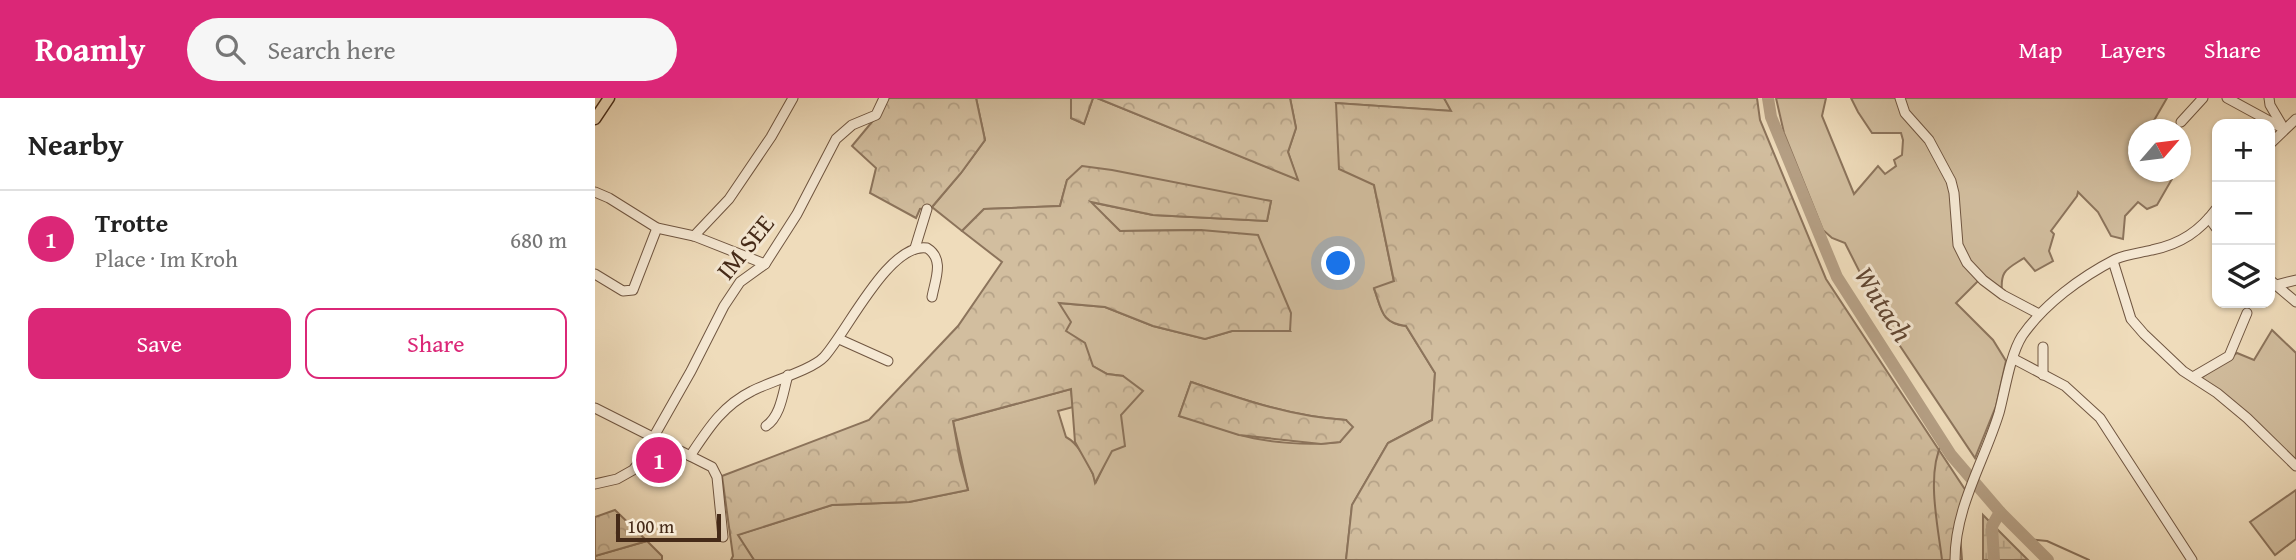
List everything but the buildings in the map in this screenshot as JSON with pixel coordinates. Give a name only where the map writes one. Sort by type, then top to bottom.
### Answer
[{"type":"main road","points":[[595,119],[609,98]]},
{"type":"street","points":[[694,236],[729,199],[771,137],[793,98]]},
{"type":"street","name":"IM SEE","points":[[595,484],[617,479],[633,470],[647,453],[724,306],[740,282],[765,264],[797,214],[836,139],[852,125],[876,115],[884,98]]},
{"type":"street","points":[[1900,98],[1905,113],[1924,134],[1951,181],[1958,245],[1967,263],[2003,295],[2039,314]]},
{"type":"street","points":[[2184,119],[2203,98]]},
{"type":"street","points":[[2227,98],[2284,129]]},
{"type":"street","points":[[2269,98],[2270,105],[2284,129]]},
{"type":"street","points":[[2275,139],[2296,119]]},
{"type":"street","points":[[595,192],[657,228],[694,236],[765,264]]},
{"type":"street","points":[[915,248],[927,209]]},
{"type":"street","points":[[1955,560],[1957,532],[1965,500],[1991,435],[2020,339],[2039,314],[2082,280],[2113,261],[2173,245],[2187,238],[2212,214]]},
{"type":"street","points":[[2209,218],[2212,222]]},
{"type":"street","points":[[595,274],[623,291],[633,290],[657,228]]},
{"type":"street","points":[[690,456],[718,414],[750,392],[822,360],[873,286],[897,261],[915,248],[927,248],[937,258],[932,297]]},
{"type":"street","points":[[2113,261],[2131,319],[2183,371],[2217,393],[2247,418],[2296,466]]},
{"type":"street","points":[[2275,282],[2296,280]]},
{"type":"street","points":[[2275,284],[2296,302]]},
{"type":"street","points":[[2193,377],[2229,356],[2247,313]]},
{"type":"street","points":[[839,339],[888,361]]},
{"type":"street","points":[[2043,346],[2043,375]]},
{"type":"street","points":[[2014,359],[2065,386],[2100,418],[2192,560]]},
{"type":"street","points":[[766,426],[773,421],[777,413],[788,375]]},
{"type":"street","points":[[595,408],[712,467],[717,477],[723,537]]},
{"type":"green space","points":[[886,98],[976,98],[985,140],[932,207],[920,209],[916,218],[870,193],[876,168],[852,146],[877,116]]},
{"type":"green space","points":[[976,98],[1071,98],[1071,118],[1084,124],[1093,98],[1097,98],[1297,179],[1288,152],[1296,128],[1290,98],[1444,98],[1452,111],[1336,103],[1374,185],[1394,282],[1374,289],[1379,303],[1387,319],[1406,326],[1435,373],[1432,420],[1388,443],[1352,505],[1346,560],[754,560],[737,535],[832,505],[909,502],[968,490],[953,421],[1071,389],[1073,407],[1058,411],[1066,437],[1081,451],[1096,482],[1117,431],[1123,376],[1107,374],[1092,366],[1065,331],[1059,303],[1105,307],[1153,326],[1205,339],[1232,331],[1290,331],[1201,230],[1120,231],[1090,202],[1153,215],[1267,221],[1271,201],[1067,180],[1060,206],[984,209],[962,231],[932,207],[985,140]],"holes":[[[1191,382],[1286,411],[1346,420],[1340,442],[1302,444],[1262,440],[1179,416]]]},
{"type":"green space","points":[[1071,98],[1093,98],[1084,124],[1071,118]]},
{"type":"green space","points":[[1097,98],[1290,98],[1296,128],[1288,152],[1298,180]]},
{"type":"green space","points":[[1444,98],[1757,98],[1760,120],[1826,279],[1966,491],[1960,534],[1962,560],[1346,560],[1352,505],[1388,443],[1432,420],[1435,373],[1406,326],[1392,322],[1381,309],[1374,288],[1394,281],[1374,185],[1339,169],[1336,103],[1451,111]]},
{"type":"green space","points":[[1776,98],[1826,98],[1822,116],[1854,194],[1878,166],[1885,174],[1896,166],[1894,160],[1902,155],[1903,140],[1901,133],[1872,133],[1851,98],[2167,98],[2155,119],[2128,119],[2128,182],[2170,182],[2157,205],[2147,209],[2138,202],[2125,216],[2123,239],[2111,236],[2098,212],[2078,192],[2051,231],[2054,234],[2049,251],[2053,261],[2035,271],[2024,258],[2004,274],[2002,292],[1983,276],[1956,303],[1993,340],[2006,361],[1996,406],[1975,458],[1888,328],[1845,243],[1832,238],[1823,230],[1784,133]]},
{"type":"green space","points":[[1082,166],[1271,201],[1267,221],[1153,215],[1091,202],[1120,231],[1201,230],[1258,235],[1291,313],[1290,331],[1232,331],[1205,339],[1153,326],[1105,307],[1059,303],[1071,322],[1066,331],[1085,343],[1093,366],[1107,374],[1123,376],[1143,391],[1121,415],[1125,446],[1112,451],[1095,483],[1093,474],[1075,442],[1071,389],[953,421],[968,490],[909,502],[832,505],[738,535],[754,560],[731,560],[733,556],[722,476],[869,420],[958,326],[1002,262],[962,231],[984,209],[1060,206],[1067,180]]},
{"type":"green space","points":[[2272,330],[2296,353],[2296,462],[2201,378],[2237,353],[2254,360]]},
{"type":"green space","points":[[1191,382],[1286,411],[1346,420],[1353,427],[1340,442],[1321,444],[1239,435],[1179,416]]},
{"type":"green space","points":[[2296,490],[2296,539],[2275,555],[2250,522]]},
{"type":"green space","points":[[615,510],[647,541],[595,556],[595,517]]},
{"type":"green space","points":[[1983,515],[2028,560],[1983,560]]},
{"type":"green space","points":[[647,541],[662,556],[662,560],[595,560],[595,556]]},
{"type":"waterway","name":"Wutach","points":[[1768,98],[1771,117],[1837,277],[1951,455],[2000,512],[2048,560]]},
{"type":"waterway","points":[[1942,443],[1937,456],[1934,485],[1942,560]]},
{"type":"waterway","name":"Wutach","points":[[1994,560],[1992,526],[2000,512]]},
{"type":"waterway","points":[[2026,539],[2047,541],[2089,560]]},
{"type":"place","name":"Trotte","points":[[659,460]]}]
